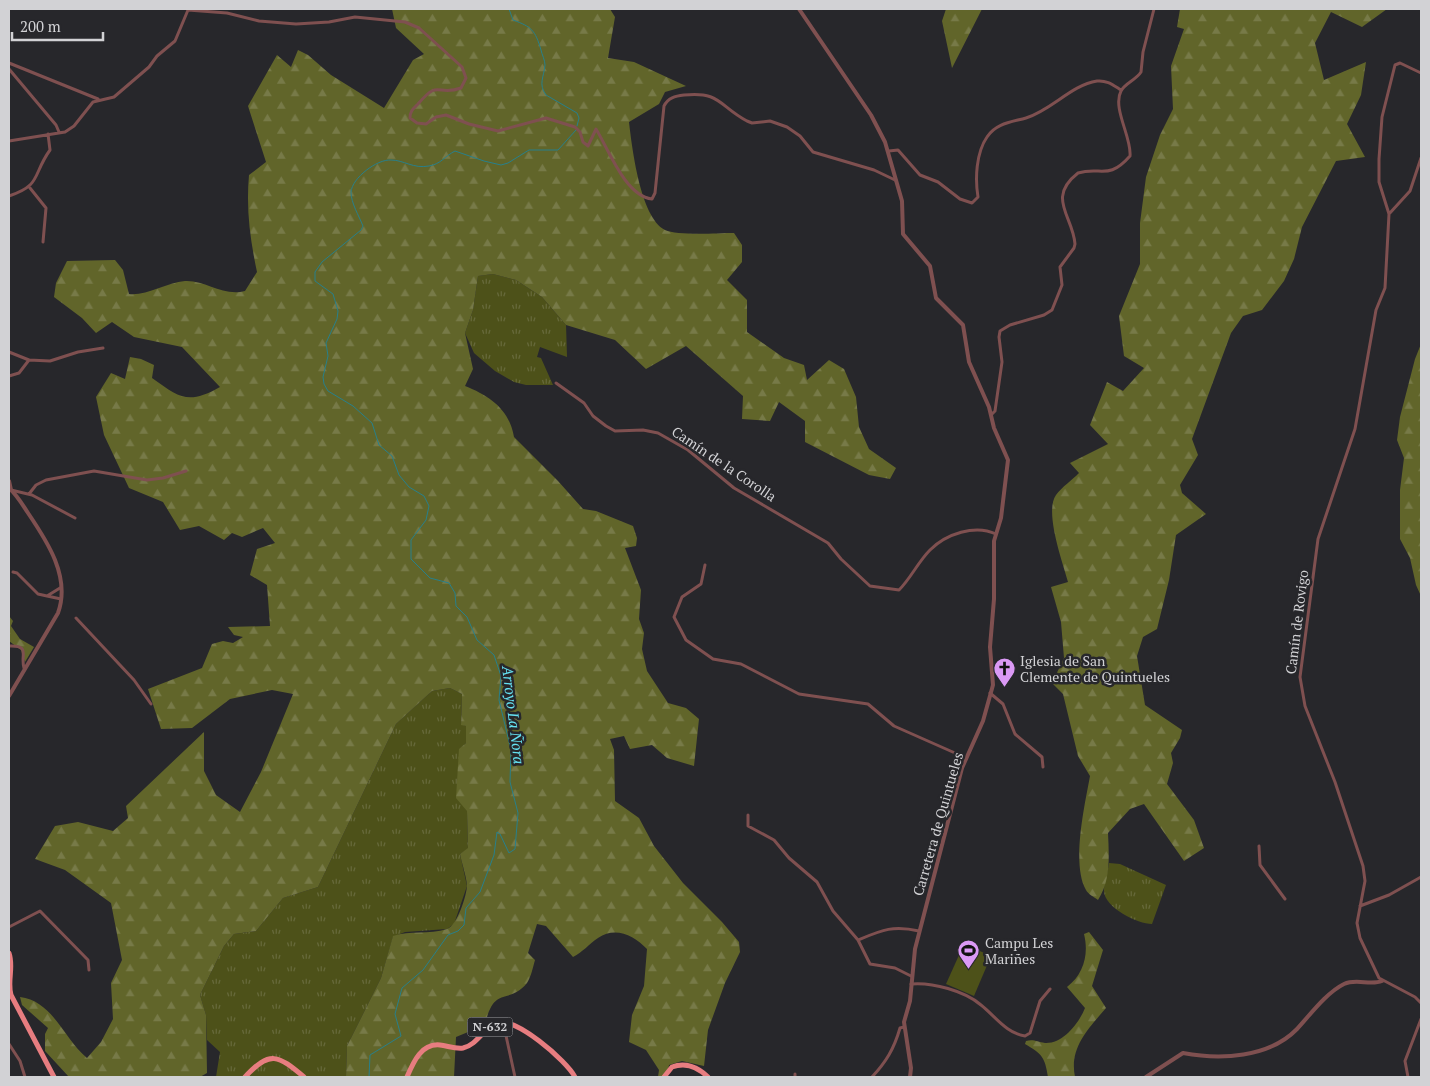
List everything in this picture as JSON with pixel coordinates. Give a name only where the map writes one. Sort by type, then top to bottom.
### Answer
[{"type":"highway","points":[[9,953],[11,995],[54,1077]]},
{"type":"highway","name":"N-632","points":[[407,1077],[416,1058],[425,1050],[435,1045],[453,1048],[467,1047],[491,1026],[503,1021],[513,1024],[556,1055],[566,1063],[575,1077]]},
{"type":"highway","points":[[245,1077],[261,1062],[272,1058],[286,1062],[304,1077]]},
{"type":"highway","points":[[664,1077],[672,1067],[686,1065],[703,1072],[708,1077]]},
{"type":"street","name":"Carretera de Quintueles","points":[[799,9],[871,115],[889,151],[902,201],[903,234],[930,266],[936,298],[963,324],[968,362],[991,415],[994,428],[1007,454],[1009,466],[1001,518],[996,534],[990,648],[994,677],[983,721],[962,768],[920,931],[911,976],[910,1001],[904,1027],[911,1068],[910,1077]]},
{"type":"street","points":[[991,415],[995,411],[1001,370],[1000,330],[1010,324],[1048,314],[1055,306],[1060,292],[1060,267],[1075,244],[1063,209],[1062,198],[1064,191],[1078,173],[1108,172],[1130,156],[1129,138],[1122,126],[1121,90],[1141,72],[1143,52],[1154,9]]},
{"type":"street","points":[[9,141],[59,132],[74,126],[93,102],[99,99],[114,97],[149,67],[157,56],[174,41],[188,10],[220,12],[259,21],[296,24],[329,22],[355,17],[405,22],[419,28],[462,67],[466,78],[463,86],[454,90],[436,89],[429,91],[411,111],[410,118],[413,121],[426,124],[436,117],[446,115],[469,124],[498,131],[546,118],[577,128],[583,142],[588,146],[592,141],[594,130],[597,130],[602,143],[627,181],[638,192],[649,199],[653,197],[656,188],[658,149],[664,106],[673,97],[689,95],[709,95],[746,121],[752,123],[770,121],[794,131],[813,152],[874,170],[895,180]]},
{"type":"street","points":[[9,63],[99,99]]},
{"type":"street","name":"Camín de Rovigo","points":[[1382,980],[1372,968],[1356,923],[1365,881],[1363,866],[1335,782],[1305,706],[1300,678],[1318,539],[1332,492],[1355,429],[1376,310],[1384,290],[1389,214],[1379,182],[1382,117],[1395,65],[1400,63],[1421,73]]},
{"type":"street","points":[[9,69],[56,125],[59,132]]},
{"type":"street","points":[[889,151],[898,150],[920,175],[938,182],[960,199],[972,203],[978,197],[976,180],[981,148],[992,130],[1000,124],[1036,114],[1095,81],[1105,80],[1121,90]]},
{"type":"street","points":[[9,196],[30,188],[36,179],[41,162],[50,150],[48,134]]},
{"type":"street","points":[[1389,214],[1410,191],[1421,158]]},
{"type":"street","points":[[30,188],[46,208],[44,242]]},
{"type":"street","points":[[9,352],[29,360],[50,361],[78,352],[103,348]]},
{"type":"street","points":[[9,376],[19,373],[29,360]]},
{"type":"street","name":"Camín de la Corolla","points":[[556,383],[584,403],[598,421],[615,431],[651,431],[688,450],[734,488],[828,543],[841,559],[870,586],[899,590],[931,549],[948,537],[973,530],[996,534]]},
{"type":"street","points":[[29,494],[38,484],[46,480],[94,471],[147,480],[163,478],[186,471]]},
{"type":"street","points":[[9,481],[10,489],[54,554],[61,599],[58,612],[9,696]]},
{"type":"street","points":[[10,489],[29,494],[75,518]]},
{"type":"street","points":[[705,565],[701,584],[682,597],[674,616],[684,638],[697,650],[716,660],[741,664],[799,694],[870,705],[894,726],[955,753],[962,768]]},
{"type":"street","points":[[13,572],[38,594],[61,599]]},
{"type":"street","points":[[47,596],[60,588]]},
{"type":"street","points":[[76,618],[134,680],[151,704]]},
{"type":"street","points":[[9,646],[18,645],[25,653],[24,668]]},
{"type":"street","points":[[990,693],[1003,704],[1015,734],[1042,758],[1043,767]]},
{"type":"street","points":[[748,815],[748,826],[774,840],[790,858],[817,882],[832,911],[858,940],[870,964],[895,968],[911,976]]},
{"type":"street","points":[[1259,846],[1260,865],[1285,899]]},
{"type":"street","points":[[1360,906],[1389,895],[1421,877]]},
{"type":"street","points":[[9,927],[40,911],[88,960],[89,970]]},
{"type":"street","points":[[858,940],[882,930],[900,927],[920,931]]},
{"type":"street","points":[[1146,1077],[1184,1054],[1209,1058],[1254,1052],[1267,1048],[1295,1031],[1319,1004],[1344,984],[1354,980],[1376,982],[1382,980],[1414,996],[1421,1003]]},
{"type":"street","points":[[911,984],[920,984],[965,995],[980,1003],[994,1019],[1012,1032],[1025,1036],[1030,1033],[1040,1001],[1050,989]]},
{"type":"street","points":[[1408,1077],[1405,1061],[1421,1019]]},
{"type":"street","points":[[503,1021],[515,1077]]},
{"type":"street","points":[[872,1077],[887,1060],[895,1045],[900,1028],[904,1027]]},
{"type":"street","points":[[9,1044],[20,1061],[25,1077]]},
{"type":"green space","points":[[392,9],[610,9],[615,17],[608,58],[634,62],[686,86],[665,92],[659,104],[629,122],[632,148],[643,197],[656,223],[671,232],[698,234],[734,233],[742,245],[742,262],[727,280],[747,300],[747,332],[784,358],[804,365],[807,380],[829,360],[844,369],[856,397],[859,427],[869,449],[896,468],[890,479],[869,475],[805,442],[805,421],[779,402],[770,421],[742,419],[743,396],[686,346],[646,369],[615,340],[566,325],[542,297],[516,280],[493,274],[478,276],[473,310],[465,333],[473,369],[465,386],[490,399],[503,411],[514,437],[583,509],[596,511],[633,526],[637,538],[636,546],[625,548],[641,590],[639,619],[644,633],[642,649],[647,671],[668,703],[686,708],[699,719],[694,766],[667,758],[652,745],[630,749],[624,736],[610,739],[614,750],[615,801],[639,818],[654,846],[683,883],[739,942],[740,952],[725,983],[708,1030],[704,1066],[682,1061],[669,1065],[667,1077],[658,1077],[659,1070],[646,1050],[629,1042],[632,1015],[644,986],[647,949],[642,944],[624,934],[605,934],[573,957],[546,926],[537,924],[528,953],[535,960],[527,983],[514,994],[502,997],[493,1004],[485,1025],[456,1037],[454,1077],[346,1077],[347,1046],[381,978],[393,936],[406,933],[440,931],[451,927],[461,910],[465,896],[467,885],[460,854],[468,848],[467,811],[456,798],[459,749],[466,743],[466,726],[461,725],[462,694],[450,688],[432,691],[396,724],[318,887],[283,898],[256,931],[234,934],[224,946],[200,995],[206,1015],[207,1073],[200,1077],[69,1077],[45,1051],[45,1034],[48,1028],[22,1005],[20,997],[31,1000],[50,1013],[87,1058],[101,1042],[113,1019],[111,983],[122,960],[111,903],[65,870],[35,859],[55,826],[78,822],[113,831],[128,818],[126,806],[204,732],[204,771],[216,795],[240,812],[261,772],[293,694],[272,690],[230,699],[192,728],[161,729],[148,689],[202,668],[212,644],[223,641],[233,643],[243,637],[234,635],[228,627],[270,626],[267,585],[250,575],[257,549],[275,543],[263,528],[242,537],[232,533],[224,540],[199,526],[180,530],[163,502],[129,488],[104,435],[96,397],[111,373],[125,379],[130,357],[141,359],[154,365],[152,378],[185,397],[200,396],[220,387],[182,347],[134,337],[112,322],[96,333],[82,318],[54,297],[56,283],[67,261],[115,260],[123,270],[129,294],[142,293],[185,281],[193,281],[229,292],[245,291],[257,272],[249,224],[249,175],[266,162],[248,106],[277,55],[291,67],[298,50],[308,55],[331,75],[384,108],[413,60],[424,54],[396,28]]},
{"type":"green space","points":[[946,9],[982,9],[952,68],[942,21]]},
{"type":"green space","points":[[1180,9],[1387,9],[1362,27],[1331,12],[1315,43],[1324,80],[1366,62],[1361,95],[1347,124],[1365,157],[1336,161],[1302,227],[1294,259],[1284,281],[1262,310],[1243,316],[1231,333],[1192,439],[1198,455],[1180,485],[1182,493],[1206,514],[1176,535],[1169,580],[1157,629],[1143,637],[1137,656],[1145,705],[1182,730],[1180,738],[1171,753],[1173,763],[1167,784],[1194,820],[1204,848],[1184,861],[1144,804],[1130,809],[1108,833],[1109,859],[1107,876],[1098,900],[1086,890],[1082,879],[1079,850],[1090,776],[1078,756],[1063,694],[1052,683],[1064,658],[1061,622],[1051,587],[1068,582],[1056,538],[1052,513],[1053,503],[1058,492],[1079,473],[1070,463],[1108,444],[1090,425],[1107,382],[1123,391],[1144,368],[1124,356],[1119,316],[1140,264],[1140,223],[1146,177],[1160,135],[1173,109],[1171,66],[1184,29],[1177,27]]},
{"type":"green space","points":[[493,274],[516,280],[542,297],[566,325],[567,357],[540,347],[537,357],[541,358],[553,385],[526,385],[514,382],[495,371],[474,353],[465,333],[473,310],[478,276]]},
{"type":"green space","points":[[1421,344],[1421,596],[1416,585],[1410,558],[1400,539],[1400,490],[1404,458],[1397,440],[1400,417],[1415,359]]},
{"type":"green space","points":[[9,616],[13,621],[11,626],[20,639],[34,647],[25,662],[21,650],[9,641]]},
{"type":"green space","points":[[450,688],[462,694],[461,724],[466,726],[466,743],[459,750],[467,811],[468,849],[460,854],[467,886],[454,924],[447,929],[405,932],[393,937],[381,978],[347,1046],[346,1077],[216,1077],[220,1052],[207,1040],[206,1015],[200,995],[224,946],[234,934],[256,931],[283,898],[318,887],[396,724],[432,691]]},
{"type":"green space","points":[[1109,863],[1120,864],[1166,885],[1152,924],[1130,918],[1109,902],[1104,890]]},
{"type":"green space","points":[[1089,932],[1103,950],[1092,986],[1106,1008],[1087,1031],[1077,1048],[1074,1067],[1075,1077],[1048,1077],[1046,1065],[1042,1057],[1025,1044],[1029,1040],[1045,1043],[1058,1040],[1070,1032],[1082,1014],[1085,1008],[1067,987],[1078,976],[1084,963],[1086,949],[1084,934]]},
{"type":"green space","name":"Campu Les Mariñes","points":[[964,944],[991,956],[974,996],[946,984]]},
{"type":"waterway","name":"Arroyo La Ñora","points":[[509,9],[513,20],[529,27],[537,38],[545,63],[542,87],[546,95],[577,113],[579,118],[577,126]]},
{"type":"waterway","name":"Arroyo La Ñora","points":[[369,1077],[370,1055],[401,1036],[395,1014],[402,988],[423,970],[448,935],[458,931],[464,925],[466,908],[480,892],[494,855],[497,832],[500,834],[509,853],[515,849],[518,813],[510,782],[511,750],[499,700],[501,676],[494,655],[477,640],[467,617],[456,606],[455,593],[449,583],[430,578],[411,559],[411,540],[426,520],[429,506],[424,496],[409,487],[399,475],[392,456],[379,445],[372,423],[353,406],[328,391],[324,384],[323,377],[328,356],[326,343],[337,319],[338,311],[333,294],[315,281],[315,272],[322,262],[361,230],[363,226],[351,192],[360,175],[372,166],[391,160],[423,167],[429,166],[437,164],[455,151],[501,165],[508,163],[529,150],[558,150],[576,130]]},
{"type":"place","name":"Iglesia de San Clemente de Quintueles","points":[[1004,688]]},
{"type":"place","name":"Campu Les Mariñes","points":[[969,970]]}]
